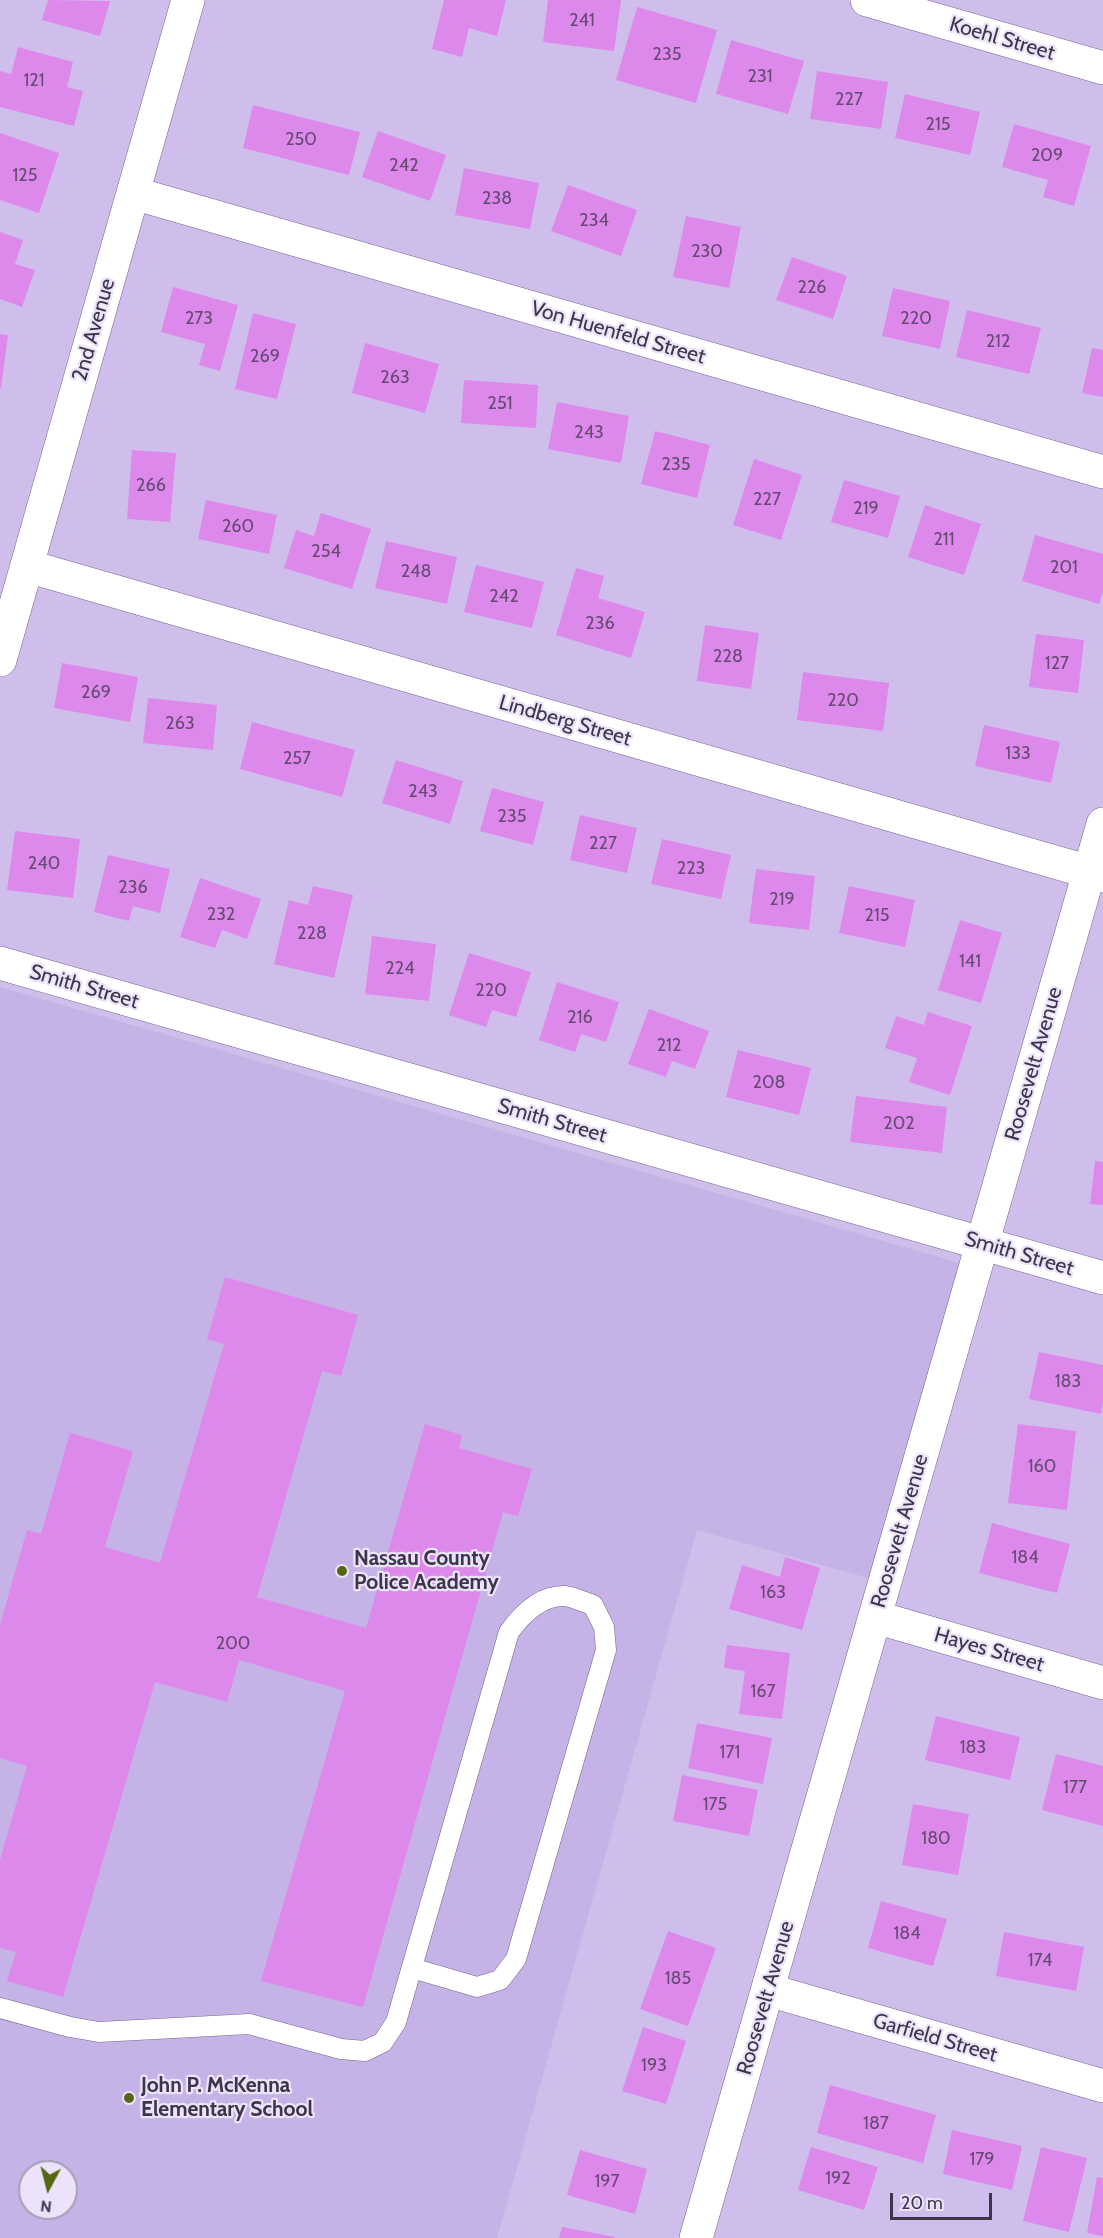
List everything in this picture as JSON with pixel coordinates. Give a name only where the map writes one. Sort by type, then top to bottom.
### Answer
[{"type":"street","name":"2nd Avenue","points":[[0,660],[188,0]]},
{"type":"street","name":"Koehl Street","points":[[867,0],[1103,68]]},
{"type":"street","name":"Von Huenfeld Street","points":[[133,193],[1103,472]]},
{"type":"street","name":"Lindberg Street","points":[[27,566],[1096,874]]},
{"type":"street","name":"Roosevelt Avenue","points":[[696,2238],[982,1244],[1096,874],[1103,824]]},
{"type":"street","name":"Smith Street","points":[[0,963],[1103,1278]]},
{"type":"street","name":"Hayes Street","points":[[875,1617],[1103,1683]]},
{"type":"street","name":"Garfield Street","points":[[768,1990],[1103,2086]]},
{"type":"lane","points":[[0,2008],[70,2027],[99,2032],[249,2024],[341,2049],[364,2051],[383,2042],[396,2022],[509,1632],[523,1613],[540,1602],[564,1596],[593,1605],[604,1627],[606,1650],[516,1959],[500,1980],[477,1987],[412,1968]]},
{"type":"shaded area","name":"Nassau County Police Academy","points":[[0,987],[963,1264],[872,1579],[697,1530],[497,2238],[0,2238]]},
{"type":"building","points":[[48,0],[110,1],[100,36],[42,20]]},
{"type":"building","points":[[444,0],[506,0],[497,36],[469,28],[462,57],[432,49]]},
{"type":"building","points":[[548,0],[621,0],[614,51],[543,42]]},
{"type":"building","points":[[637,7],[717,30],[696,103],[616,80]]},
{"type":"building","points":[[731,40],[804,61],[788,114],[716,94]]},
{"type":"building","points":[[18,47],[73,62],[67,87],[83,91],[74,126],[0,107],[0,71],[11,74]]},
{"type":"building","points":[[817,71],[888,82],[881,129],[810,119]]},
{"type":"building","points":[[905,94],[980,112],[970,155],[895,138]]},
{"type":"building","points":[[253,105],[360,132],[349,175],[243,148]]},
{"type":"building","points":[[1014,124],[1091,146],[1074,206],[1043,197],[1048,180],[1002,167]]},
{"type":"building","points":[[378,131],[446,155],[430,201],[362,177]]},
{"type":"building","points":[[0,133],[59,153],[39,213],[0,200]]},
{"type":"building","points":[[464,168],[539,183],[530,229],[455,215]]},
{"type":"building","points":[[568,185],[637,210],[621,256],[551,231]]},
{"type":"building","points":[[686,216],[741,227],[729,288],[673,277]]},
{"type":"building","points":[[0,232],[23,240],[15,264],[35,270],[22,307],[0,299]]},
{"type":"building","points":[[792,257],[847,276],[833,319],[776,300]]},
{"type":"building","points":[[173,287],[238,305],[220,371],[199,365],[205,344],[161,332]]},
{"type":"building","points":[[893,288],[950,301],[940,349],[882,336]]},
{"type":"building","points":[[967,310],[1041,328],[1029,374],[956,357]]},
{"type":"building","points":[[253,313],[296,324],[277,399],[235,389]]},
{"type":"building","points":[[0,334],[8,335],[1,388],[0,388]]},
{"type":"building","points":[[365,343],[439,364],[425,413],[352,393]]},
{"type":"building","points":[[1092,348],[1103,350],[1103,397],[1082,393]]},
{"type":"building","points":[[464,380],[538,385],[536,428],[461,423]]},
{"type":"building","points":[[557,402],[629,416],[621,463],[548,449]]},
{"type":"building","points":[[655,431],[710,445],[697,498],[641,484]]},
{"type":"building","points":[[132,450],[176,453],[170,522],[127,519]]},
{"type":"building","points":[[754,459],[802,475],[781,540],[733,525]]},
{"type":"building","points":[[844,480],[900,496],[888,538],[831,522]]},
{"type":"building","points":[[206,500],[277,515],[269,554],[198,539]]},
{"type":"building","points":[[925,505],[981,524],[964,575],[908,557]]},
{"type":"building","points":[[321,513],[371,529],[352,589],[284,568],[296,530],[314,536]]},
{"type":"building","points":[[1035,535],[1103,554],[1103,591],[1099,604],[1022,581]]},
{"type":"building","points":[[386,541],[457,557],[447,604],[375,588]]},
{"type":"building","points":[[476,565],[544,582],[532,628],[464,612]]},
{"type":"building","points":[[576,568],[604,576],[598,598],[645,612],[631,658],[556,635]]},
{"type":"building","points":[[705,625],[759,633],[751,689],[697,681]]},
{"type":"building","points":[[1036,634],[1084,640],[1078,693],[1029,687]]},
{"type":"building","points":[[62,663],[138,677],[130,722],[54,708]]},
{"type":"building","points":[[803,672],[889,683],[883,731],[797,720]]},
{"type":"building","points":[[148,698],[217,705],[213,750],[143,743]]},
{"type":"building","points":[[252,722],[355,750],[342,797],[240,769]]},
{"type":"building","points":[[984,725],[1060,742],[1051,783],[975,766]]},
{"type":"building","points":[[396,760],[463,781],[450,824],[382,803]]},
{"type":"building","points":[[492,788],[544,802],[533,845],[480,831]]},
{"type":"building","points":[[580,815],[637,828],[627,873],[570,860]]},
{"type":"building","points":[[15,831],[80,839],[73,898],[7,890]]},
{"type":"building","points":[[662,839],[731,855],[721,899],[651,884]]},
{"type":"building","points":[[108,855],[170,869],[160,913],[133,906],[129,921],[94,912]]},
{"type":"building","points":[[756,869],[815,876],[809,930],[749,923]]},
{"type":"building","points":[[200,878],[261,899],[247,939],[222,930],[215,948],[180,937]]},
{"type":"building","points":[[313,886],[353,895],[334,978],[274,964],[289,900],[308,905]]},
{"type":"building","points":[[849,886],[915,900],[905,947],[839,933]]},
{"type":"building","points":[[960,920],[1002,933],[981,1003],[938,990]]},
{"type":"building","points":[[372,936],[436,944],[429,1001],[365,994]]},
{"type":"building","points":[[469,953],[531,972],[516,1017],[492,1010],[486,1027],[449,1015]]},
{"type":"building","points":[[557,982],[619,1002],[606,1042],[581,1034],[575,1052],[539,1040]]},
{"type":"building","points":[[649,1009],[709,1031],[695,1069],[672,1061],[666,1077],[628,1064]]},
{"type":"building","points":[[928,1012],[972,1026],[950,1095],[909,1082],[917,1058],[885,1048],[896,1016],[924,1025]]},
{"type":"building","points":[[738,1050],[811,1068],[799,1115],[726,1097]]},
{"type":"building","points":[[856,1096],[947,1107],[942,1153],[850,1142]]},
{"type":"building","points":[[1095,1161],[1103,1162],[1103,1205],[1090,1204]]},
{"type":"building","name":"Nassau County Police Academy","points":[[225,1277],[358,1315],[341,1376],[322,1371],[257,1597],[366,1628],[425,1424],[462,1435],[459,1448],[532,1469],[518,1516],[503,1512],[363,2007],[261,1981],[345,1691],[239,1660],[227,1702],[155,1682],[63,1997],[7,1981],[16,1952],[0,1948],[0,1860],[27,1766],[0,1758],[0,1625],[27,1530],[41,1534],[70,1433],[133,1451],[105,1547],[160,1563],[224,1344],[207,1339]]},
{"type":"building","points":[[1039,1352],[1103,1365],[1101,1414],[1029,1399]]},
{"type":"building","points":[[1018,1424],[1076,1431],[1067,1510],[1008,1503]]},
{"type":"building","points":[[992,1523],[1070,1544],[1057,1593],[979,1573]]},
{"type":"building","points":[[785,1557],[820,1568],[802,1630],[729,1609],[742,1565],[780,1577]]},
{"type":"building","points":[[727,1645],[790,1653],[782,1719],[739,1714],[745,1671],[724,1668]]},
{"type":"building","points":[[936,1716],[1020,1737],[1010,1780],[925,1760]]},
{"type":"building","points":[[697,1723],[772,1738],[763,1784],[688,1768]]},
{"type":"building","points":[[1056,1754],[1103,1766],[1103,1826],[1042,1810]]},
{"type":"building","points":[[682,1775],[758,1790],[749,1836],[673,1821]]},
{"type":"building","points":[[913,1804],[969,1814],[958,1875],[902,1865]]},
{"type":"building","points":[[881,1901],[947,1919],[933,1966],[868,1948]]},
{"type":"building","points":[[668,1931],[716,1948],[688,2026],[640,2009]]},
{"type":"building","points":[[1004,1932],[1084,1947],[1076,1991],[996,1976]]},
{"type":"building","points":[[643,2027],[686,2041],[666,2104],[622,2091]]},
{"type":"building","points":[[830,2085],[936,2115],[923,2163],[817,2133]]},
{"type":"building","points":[[952,2130],[1022,2146],[1012,2190],[943,2174]]},
{"type":"building","points":[[811,2147],[878,2167],[864,2210],[798,2190]]},
{"type":"building","points":[[1041,2147],[1087,2158],[1069,2232],[1023,2221]]},
{"type":"building","points":[[580,2150],[647,2169],[635,2214],[567,2195]]},
{"type":"building","points":[[1097,2177],[1103,2178],[1103,2236],[1087,2233]]},
{"type":"building","points":[[562,2227],[615,2237],[615,2238],[559,2238]]},
{"type":"place","name":"Nassau County Police Academy","points":[[342,1571]]},
{"type":"place","name":"John P. McKenna Elementary School","points":[[129,2098]]}]
